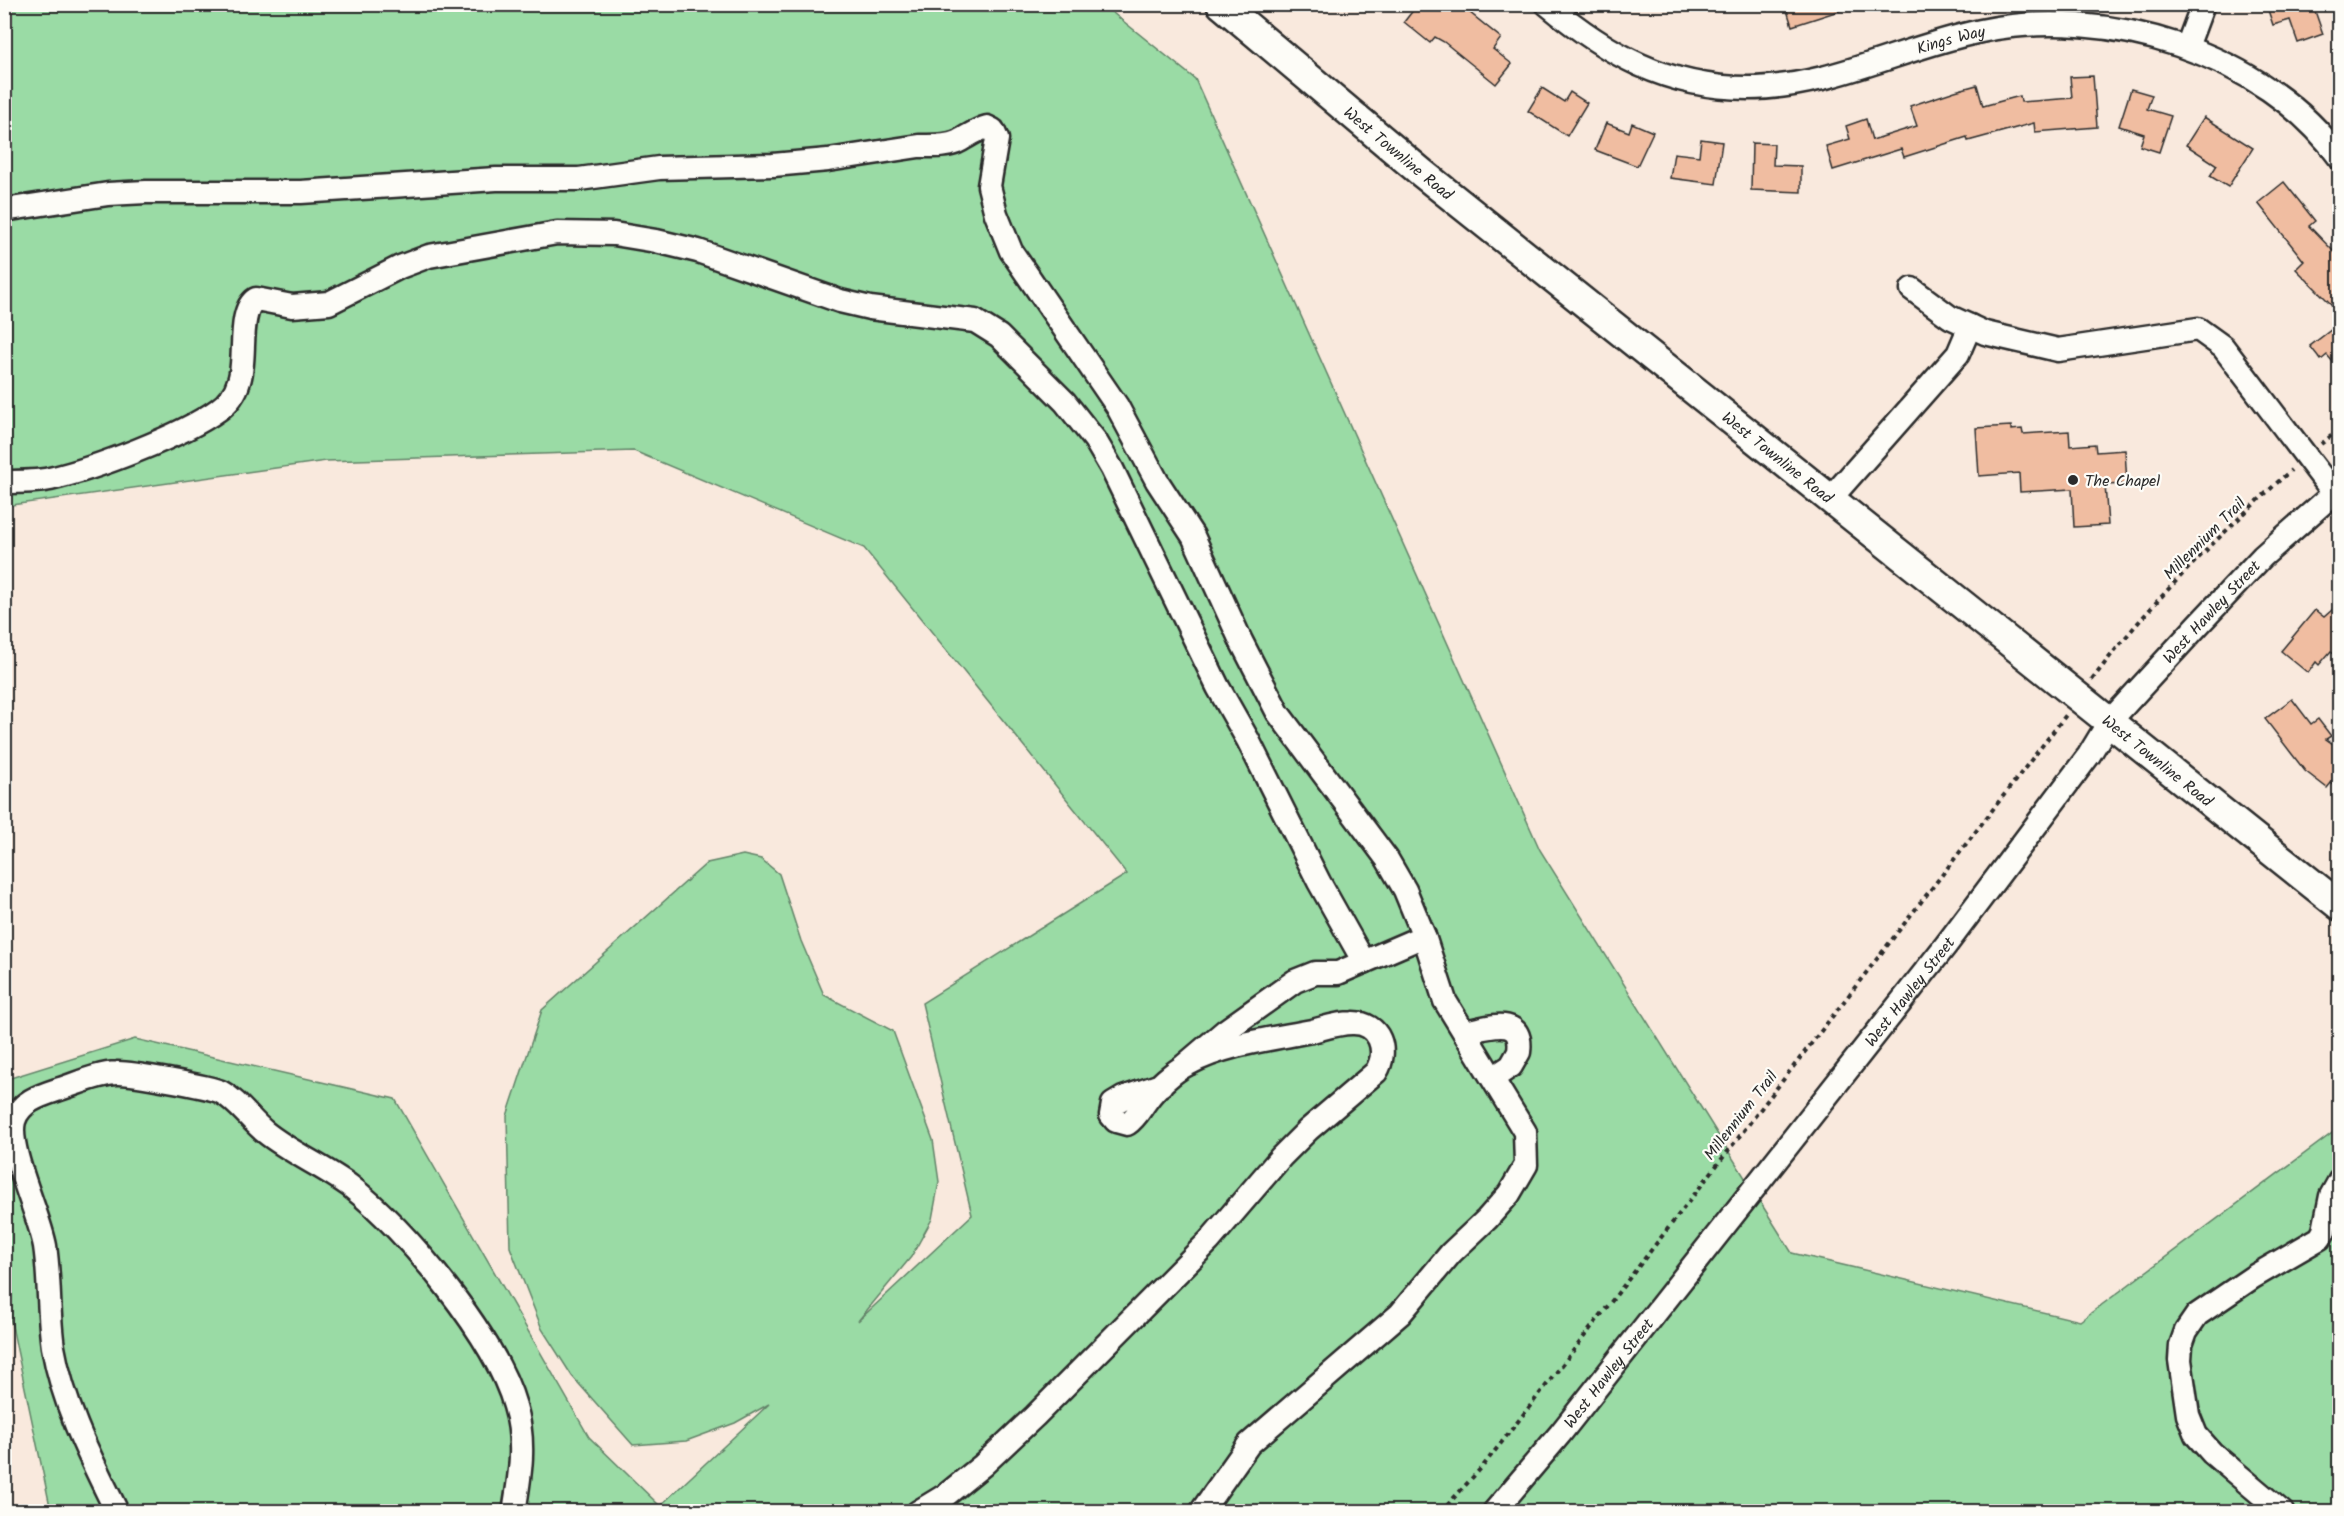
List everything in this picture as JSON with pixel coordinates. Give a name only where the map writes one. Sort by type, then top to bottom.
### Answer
[{"type":"main road","name":"West Townline Road","points":[[1221,4],[1422,173],[2340,906]]},
{"type":"street","name":"Kings Way","points":[[1547,4],[1586,37],[1637,66],[1680,80],[1727,87],[1793,84],[1982,30],[2050,24],[2089,25],[2169,40],[2241,73],[2275,95],[2304,119],[2340,158]]},
{"type":"street","points":[[2187,47],[2203,4]]},
{"type":"street","points":[[4,210],[118,193],[225,190],[301,192],[496,179],[579,179],[659,168],[773,165],[919,146],[939,146],[955,142],[987,127],[993,130],[997,140],[989,186],[996,214],[1011,252],[1117,406],[1157,481],[1193,536],[1241,641],[1278,713],[1387,859],[1405,890],[1424,936],[1445,1001],[1525,1132],[1526,1165],[1520,1177],[1487,1219],[1450,1254],[1400,1314],[1249,1444],[1200,1512]]},
{"type":"street","points":[[4,482],[48,479],[99,464],[181,430],[220,409],[239,382],[244,361],[247,311],[256,299],[292,306],[328,303],[400,267],[429,256],[557,233],[614,234],[698,250],[840,301],[870,308],[975,321],[999,336],[1035,370],[1065,402],[1095,440],[1112,469],[1218,687],[1248,740],[1319,882],[1364,962]]},
{"type":"street","points":[[1912,289],[1950,317],[1970,326],[2028,345],[2058,350],[2198,329],[2223,348],[2306,456],[2337,490]]},
{"type":"street","points":[[1830,499],[1958,354],[1970,326]]},
{"type":"street","name":"West Hawley Street","points":[[1494,1512],[1560,1434],[1946,945],[2089,755],[2109,722],[2263,556],[2337,490]]},
{"type":"street","points":[[1161,1085],[1225,1031],[1295,981],[1315,973],[1338,973],[1424,936]]},
{"type":"street","points":[[918,1512],[946,1495],[983,1465],[1114,1337],[1209,1241],[1287,1150],[1376,1072],[1383,1060],[1383,1046],[1377,1034],[1353,1022],[1252,1043],[1201,1057],[1185,1065]]},
{"type":"street","points":[[1465,1032],[1502,1024],[1512,1027],[1516,1034],[1519,1052],[1511,1066],[1493,1078]]},
{"type":"street","points":[[117,1512],[66,1401],[53,1347],[45,1249],[39,1217],[13,1143],[14,1120],[24,1105],[39,1096],[99,1075],[120,1072],[222,1092],[266,1132],[352,1188],[453,1294],[501,1370],[515,1406],[522,1442],[514,1512]]},
{"type":"street","points":[[2282,1512],[2212,1453],[2196,1435],[2185,1393],[2180,1360],[2181,1345],[2186,1331],[2197,1315],[2253,1277],[2320,1238],[2325,1231],[2331,1196],[2340,1180]]},
{"type":"path","name":"Millennium Trail","points":[[2096,673],[2114,649],[2224,531],[2306,456],[2340,429]]},
{"type":"path","name":"Millennium Trail","points":[[1441,1512],[1483,1466],[1567,1360],[2014,779],[2055,730]]},
{"type":"green space","points":[[12,4],[1103,5],[1195,79],[1540,850],[1792,1253],[2080,1321],[2339,1128],[2339,1511],[51,1511],[5,1293],[4,1080],[135,1039],[395,1099],[589,1437],[660,1506],[769,1404],[735,1423],[686,1441],[633,1445],[572,1376],[542,1329],[510,1247],[507,1116],[542,1010],[707,863],[743,855],[761,859],[779,874],[801,941],[824,995],[893,1031],[933,1140],[939,1182],[932,1219],[911,1257],[858,1321],[972,1215],[922,1003],[1127,874],[864,548],[634,451],[326,461],[5,506],[5,6]]},
{"type":"building","points":[[1418,4],[1428,11],[1433,4],[1459,4],[1501,38],[1493,49],[1512,64],[1496,84],[1444,42],[1435,37],[1430,43],[1404,22]]},
{"type":"building","points":[[1785,4],[1848,4],[1848,8],[1792,26]]},
{"type":"building","points":[[2266,4],[2326,4],[2326,7],[2315,11],[2323,34],[2298,43],[2290,20],[2273,25]]},
{"type":"building","points":[[2093,76],[2097,127],[2035,132],[2034,123],[1968,141],[1967,137],[1904,157],[1901,149],[1833,170],[1826,146],[1850,139],[1846,126],[1866,119],[1872,140],[1917,126],[1910,106],[1955,91],[1977,85],[1983,106],[2020,96],[2021,102],[2072,98],[2070,77]]},
{"type":"building","points":[[1542,88],[1564,102],[1570,92],[1587,103],[1567,136],[1528,111]]},
{"type":"building","points":[[2131,89],[2152,95],[2147,109],[2171,116],[2159,152],[2140,146],[2144,134],[2119,126]]},
{"type":"building","points":[[2204,117],[2253,148],[2228,187],[2210,176],[2217,165],[2186,145]]},
{"type":"building","points":[[1606,123],[1629,132],[1632,123],[1653,132],[1637,166],[1595,150]]},
{"type":"building","points":[[1701,139],[1722,142],[1716,184],[1670,178],[1674,153],[1699,156]]},
{"type":"building","points":[[1752,143],[1774,144],[1773,165],[1801,166],[1801,192],[1751,190]]},
{"type":"building","points":[[2284,182],[2315,221],[2309,226],[2340,258],[2340,313],[2296,269],[2304,261],[2258,203]]},
{"type":"building","points":[[2340,323],[2340,370],[2327,355],[2321,360],[2310,346]]},
{"type":"building","name":"The Chapel","points":[[2011,426],[2011,430],[2022,429],[2023,434],[2069,431],[2070,446],[2095,444],[2096,452],[2125,450],[2127,484],[2105,485],[2108,525],[2074,527],[2072,489],[2020,492],[2019,473],[1979,476],[1976,428]]},
{"type":"building","points":[[2340,603],[2340,658],[2331,651],[2319,665],[2316,662],[2308,673],[2281,651],[2315,610],[2324,617]]},
{"type":"building","points":[[2292,699],[2311,724],[2318,719],[2331,736],[2326,739],[2340,749],[2340,790],[2331,783],[2327,788],[2305,771],[2265,719]]},
{"type":"place","name":"The Chapel","points":[[2073,480]]}]
